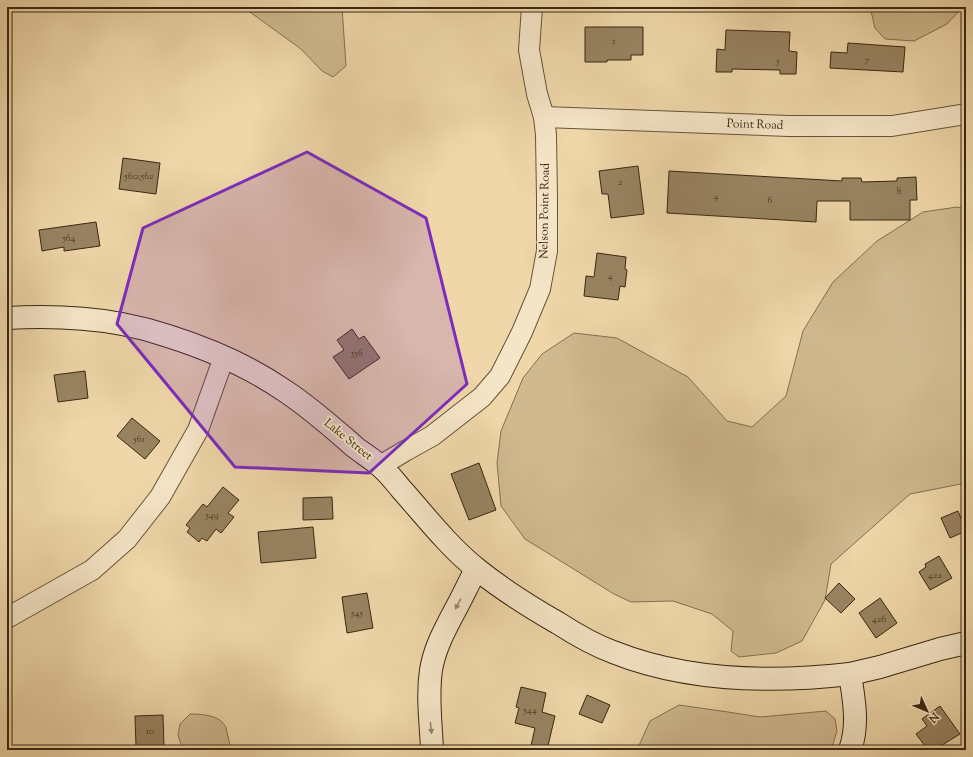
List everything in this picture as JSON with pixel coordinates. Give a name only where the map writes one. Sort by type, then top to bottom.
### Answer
[{"type":"main road","name":"Lake Street","points":[[7,318],[60,318],[94,320],[122,324],[151,331],[206,349],[252,370],[285,391],[380,466],[449,543],[476,569],[506,592],[582,638],[612,652],[635,660],[683,671],[721,677],[760,679],[799,678],[850,674],[966,643]]},
{"type":"main road","points":[[432,750],[429,710],[432,666],[436,652],[446,629],[476,569]]},
{"type":"main road","points":[[850,674],[855,709],[855,726],[850,750]]},
{"type":"street","name":"Nelson Point Road","points":[[380,466],[432,436],[482,397],[500,376],[522,332],[540,289],[547,251],[546,149],[544,117],[537,94],[529,50],[532,7]]},
{"type":"street","name":"Point Road","points":[[544,117],[789,126],[892,126],[966,114]]},
{"type":"street","points":[[7,618],[92,570],[127,539],[160,497],[198,430],[224,357]]},
{"type":"highlighted area","points":[[307,152],[426,218],[467,384],[369,473],[235,467],[117,324],[143,228]]},
{"type":"shaded area","points":[[243,7],[342,7],[346,66],[333,77],[322,71],[301,49]]},
{"type":"shaded area","points":[[870,7],[963,7],[947,24],[914,41],[885,39],[875,28]]},
{"type":"shaded area","points":[[957,207],[966,209],[966,483],[910,494],[831,564],[825,600],[802,641],[776,653],[739,657],[731,651],[733,631],[712,614],[673,601],[631,602],[614,594],[525,539],[501,506],[497,463],[501,431],[523,378],[542,354],[574,333],[617,338],[688,377],[727,421],[752,427],[786,396],[803,331],[833,282],[877,241],[923,212]]},
{"type":"shaded area","points":[[679,705],[760,717],[826,711],[835,719],[837,731],[831,750],[637,750],[650,721]]},
{"type":"shaded area","points":[[190,714],[211,716],[220,720],[226,728],[231,750],[183,750],[178,735],[180,724]]},
{"type":"building","points":[[585,27],[643,27],[643,55],[631,55],[631,60],[585,62]]},
{"type":"building","points":[[726,30],[790,32],[789,51],[797,52],[796,74],[780,74],[780,70],[732,69],[732,72],[716,72],[717,49],[725,50]]},
{"type":"building","points":[[848,43],[905,47],[903,72],[830,68],[831,52],[847,53]]},
{"type":"building","points":[[123,158],[160,163],[156,194],[119,189]]},
{"type":"building","points":[[638,166],[644,214],[611,218],[608,194],[602,194],[599,171]]},
{"type":"building","points":[[669,171],[842,181],[842,178],[861,178],[862,182],[897,181],[897,178],[916,177],[917,200],[910,200],[910,220],[850,220],[850,201],[817,201],[816,222],[667,213]]},
{"type":"building","points":[[96,222],[100,246],[64,251],[64,247],[42,251],[39,230]]},
{"type":"building","points":[[597,253],[626,257],[625,269],[627,270],[625,287],[620,286],[618,300],[584,296],[586,276],[594,277]]},
{"type":"building","points":[[352,329],[359,339],[364,336],[380,358],[349,379],[333,357],[344,350],[337,340]]},
{"type":"building","points":[[85,371],[88,398],[58,402],[54,375]]},
{"type":"building","points":[[132,418],[160,441],[145,459],[117,436]]},
{"type":"building","points":[[479,463],[496,510],[469,520],[451,474]]},
{"type":"building","points":[[223,487],[239,500],[228,513],[234,517],[221,533],[216,529],[207,541],[202,538],[199,542],[187,532],[190,528],[186,525],[203,504],[207,507]]},
{"type":"building","points":[[332,497],[333,519],[303,520],[303,498]]},
{"type":"building","points":[[958,511],[966,531],[950,538],[941,518]]},
{"type":"building","points":[[313,527],[316,558],[261,563],[258,532]]},
{"type":"building","points":[[939,556],[952,578],[930,590],[919,572],[926,567],[925,564]]},
{"type":"building","points":[[839,583],[855,599],[841,613],[825,598]]},
{"type":"building","points":[[367,593],[373,628],[347,633],[342,597]]},
{"type":"building","points":[[880,598],[897,623],[876,638],[859,613]]},
{"type":"building","points":[[521,687],[546,693],[542,712],[555,716],[547,750],[530,750],[535,728],[515,723],[519,708],[516,707]]},
{"type":"building","points":[[587,695],[610,705],[602,723],[579,714]]},
{"type":"building","points":[[940,706],[960,734],[934,750],[928,750],[916,734],[927,726],[922,719]]},
{"type":"building","points":[[163,715],[164,748],[149,749],[149,746],[136,747],[135,716]]}]
